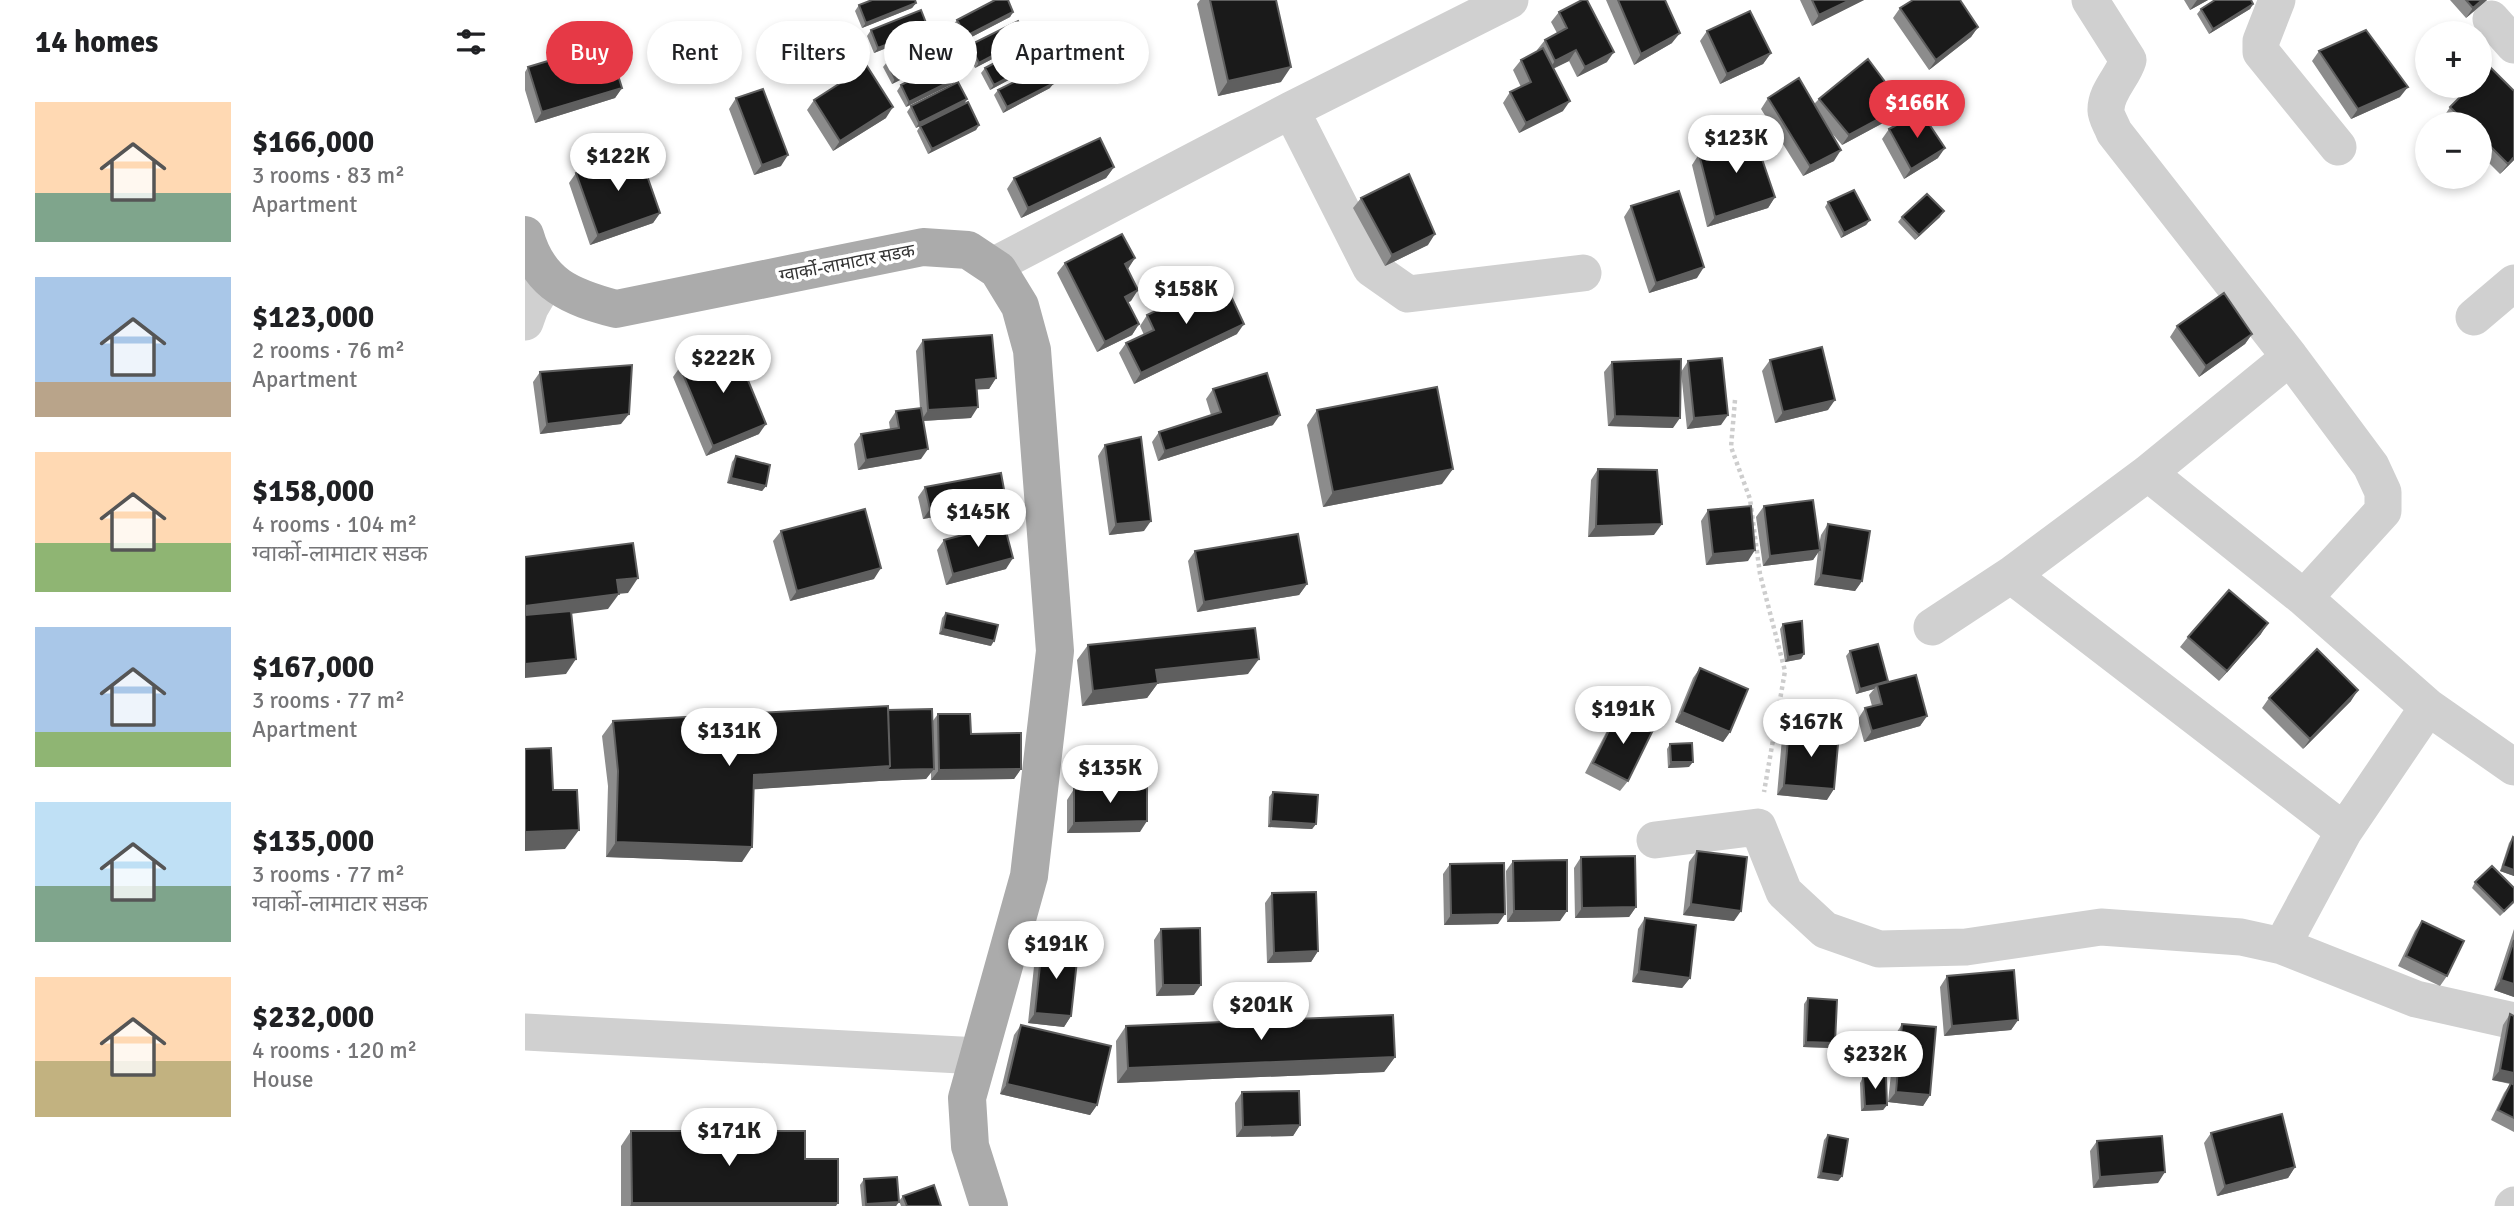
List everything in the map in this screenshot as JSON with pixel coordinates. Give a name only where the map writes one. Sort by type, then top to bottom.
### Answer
[{"type":"main road","points":[[525,235],[547,279]]},
{"type":"main road","name":"ग्वार्को-लामाटार सडक","points":[[547,279],[580,299],[616,309],[923,247],[968,250],[998,270],[1020,306],[1032,350],[1055,651],[1029,876],[967,1098],[970,1146],[989,1206]]},
{"type":"street","points":[[993,266],[1290,110],[1510,0]]},
{"type":"street","points":[[2090,0],[2128,60],[2125,73],[2112,88],[2106,110],[2114,132],[2290,357],[2371,466],[2383,492],[2383,511],[2304,598]]},
{"type":"street","points":[[2277,0],[2261,40],[2262,52],[2338,148]]},
{"type":"street","points":[[1290,110],[1371,268],[1408,294],[1583,273]]},
{"type":"street","points":[[525,322],[547,279]]},
{"type":"street","points":[[2473,317],[2514,283]]},
{"type":"street","points":[[1932,627],[2011,575],[2148,473],[2290,357]]},
{"type":"street","points":[[2148,473],[2304,598],[2428,707],[2514,766]]},
{"type":"street","points":[[2011,575],[2344,831]]},
{"type":"street","points":[[2282,946],[2344,831],[2428,707]]},
{"type":"street","points":[[1655,840],[1758,827],[1784,892],[1825,930],[1879,950],[1965,947],[2101,927],[2241,937],[2282,946],[2416,999],[2514,1021]]},
{"type":"street","points":[[525,1032],[979,1056]]},
{"type":"path","points":[[1735,400],[1731,447],[1750,499],[1760,574],[1785,671],[1758,827]]},
{"type":"building","points":[[872,0],[915,0],[916,3],[870,21],[865,21],[859,5]]},
{"type":"building","points":[[995,0],[1008,0],[1013,12],[977,30],[977,21],[957,20]]},
{"type":"building","points":[[1210,0],[1276,0],[1291,67],[1228,81]]},
{"type":"building","points":[[1587,0],[1614,52],[1585,67],[1576,50],[1555,61],[1545,40],[1567,28],[1559,12]]},
{"type":"building","points":[[1618,0],[1665,0],[1680,33],[1641,54]]},
{"type":"building","points":[[1812,0],[1850,0],[1819,15]]},
{"type":"building","points":[[1913,0],[1960,0],[1978,27],[1936,60],[1900,8]]},
{"type":"building","points":[[2215,0],[2251,0],[2253,4],[2213,29],[2201,9]]},
{"type":"building","points":[[2466,0],[2482,0],[2473,8]]},
{"type":"building","points":[[921,10],[925,21],[894,21]]},
{"type":"building","points":[[1750,11],[1771,53],[1727,74],[1707,31]]},
{"type":"building","points":[[884,25],[884,46],[878,48],[871,30]]},
{"type":"building","points":[[2366,30],[2408,87],[2358,109],[2319,51]]},
{"type":"building","points":[[991,34],[991,57],[979,63],[977,59],[977,42]]},
{"type":"building","points":[[1543,48],[1570,101],[1526,123],[1510,92],[1531,82],[1521,60]]},
{"type":"building","points":[[1868,59],[1903,106],[1849,135],[1819,99]]},
{"type":"building","points":[[546,62],[546,84],[621,84],[622,88],[542,112],[528,67]]},
{"type":"building","points":[[991,65],[991,79],[985,68]]},
{"type":"building","points":[[2492,69],[2514,91],[2514,157],[2508,164],[2492,148],[2492,112],[2455,112],[2450,107],[2459,98],[2492,98]]},
{"type":"building","points":[[870,71],[893,107],[840,141],[814,100],[839,84],[870,84]]},
{"type":"building","points":[[1799,78],[1841,150],[1810,166],[1768,98]]},
{"type":"building","points":[[903,84],[945,84],[909,102],[901,85]]},
{"type":"building","points":[[954,84],[959,84],[967,99],[919,123],[911,106]]},
{"type":"building","points":[[1010,84],[1052,84],[1007,107],[998,90]]},
{"type":"building","points":[[763,89],[788,155],[762,165],[736,98]]},
{"type":"building","points":[[968,102],[979,125],[932,149],[920,126]]},
{"type":"building","points":[[1921,112],[1945,148],[1911,169],[1889,129]]},
{"type":"building","points":[[1752,130],[1775,197],[1715,217],[1699,154]]},
{"type":"building","points":[[1100,138],[1114,167],[1028,208],[1014,178]]},
{"type":"building","points":[[638,150],[660,213],[598,235],[576,173]]},
{"type":"building","points":[[1409,174],[1435,234],[1392,255],[1361,198]]},
{"type":"building","points":[[1854,190],[1870,220],[1844,233],[1828,202]]},
{"type":"building","points":[[1679,191],[1704,267],[1656,283],[1631,206]]},
{"type":"building","points":[[1927,194],[1944,211],[1919,235],[1902,217]]},
{"type":"building","points":[[1122,234],[1135,258],[1125,264],[1138,290],[1125,297],[1139,324],[1105,342],[1065,263]]},
{"type":"building","points":[[1223,279],[1244,324],[1141,373],[1126,343],[1154,330],[1147,315]]},
{"type":"building","points":[[2224,293],[2252,334],[2206,366],[2177,326]]},
{"type":"building","points":[[992,335],[996,378],[976,380],[978,407],[928,410],[923,340]]},
{"type":"building","points":[[733,344],[766,424],[713,446],[680,367]]},
{"type":"building","points":[[1822,347],[1835,400],[1783,412],[1770,360]]},
{"type":"building","points":[[1722,358],[1728,415],[1694,418],[1688,361]]},
{"type":"building","points":[[1681,359],[1680,418],[1615,416],[1612,362]]},
{"type":"building","points":[[632,365],[629,414],[547,424],[540,372]]},
{"type":"building","points":[[1267,373],[1280,415],[1165,451],[1159,432],[1221,412],[1213,389]]},
{"type":"building","points":[[1437,387],[1453,469],[1333,492],[1317,410]]},
{"type":"building","points":[[921,408],[928,449],[866,460],[861,434],[899,428],[896,411]]},
{"type":"building","points":[[1141,437],[1151,521],[1116,524],[1105,445]]},
{"type":"building","points":[[736,456],[770,465],[766,486],[731,478]]},
{"type":"building","points":[[1598,469],[1657,470],[1662,524],[1596,526]]},
{"type":"building","points":[[1001,473],[1005,495],[930,509],[925,487]]},
{"type":"building","points":[[1813,500],[1820,550],[1770,556],[1764,506]]},
{"type":"building","points":[[1751,506],[1755,550],[1713,554],[1708,510]]},
{"type":"building","points":[[865,509],[881,568],[797,591],[781,531]]},
{"type":"building","points":[[1004,524],[1013,558],[953,574],[944,540]]},
{"type":"building","points":[[1828,524],[1870,531],[1862,581],[1821,575]]},
{"type":"building","points":[[1298,534],[1307,584],[1204,602],[1195,551]]},
{"type":"building","points":[[633,543],[638,578],[617,580],[619,594],[525,606],[525,557]]},
{"type":"building","points":[[2229,590],[2268,623],[2227,671],[2188,637]]},
{"type":"building","points":[[571,611],[576,659],[525,664],[525,615]]},
{"type":"building","points":[[946,613],[998,625],[994,641],[943,629]]},
{"type":"building","points":[[1802,621],[1804,654],[1788,657],[1783,624]]},
{"type":"building","points":[[1255,628],[1259,659],[1156,670],[1158,683],[1093,691],[1088,645]]},
{"type":"building","points":[[1878,644],[1888,681],[1860,689],[1850,651]]},
{"type":"building","points":[[2317,649],[2358,690],[2310,739],[2269,698]]},
{"type":"building","points":[[1700,668],[1748,689],[1730,732],[1682,712]]},
{"type":"building","points":[[1916,675],[1927,716],[1872,731],[1865,708],[1882,704],[1877,685]]},
{"type":"building","points":[[888,706],[890,766],[754,775],[752,847],[616,842],[618,771],[613,721]]},
{"type":"building","points":[[932,709],[934,769],[886,770],[890,766],[888,710]]},
{"type":"building","points":[[1619,710],[1654,728],[1628,781],[1593,763]]},
{"type":"building","points":[[938,714],[970,714],[971,734],[1021,733],[1021,769],[939,770]]},
{"type":"building","points":[[1789,728],[1839,733],[1834,789],[1784,785]]},
{"type":"building","points":[[1692,743],[1693,762],[1671,762],[1670,744]]},
{"type":"building","points":[[551,748],[553,790],[577,790],[579,830],[525,832],[525,749]]},
{"type":"building","points":[[1147,788],[1147,821],[1074,823],[1074,789]]},
{"type":"building","points":[[1273,792],[1318,795],[1316,824],[1271,821]]},
{"type":"building","points":[[2514,838],[2514,870],[2503,866]]},
{"type":"building","points":[[1697,851],[1747,857],[1741,911],[1691,904]]},
{"type":"building","points":[[1635,856],[1636,907],[1582,908],[1581,857]]},
{"type":"building","points":[[1567,860],[1567,911],[1514,911],[1513,861]]},
{"type":"building","points":[[1504,863],[1505,914],[1451,915],[1450,864]]},
{"type":"building","points":[[2492,866],[2514,888],[2514,901],[2504,911],[2475,882]]},
{"type":"building","points":[[1316,892],[1318,951],[1274,953],[1272,893]]},
{"type":"building","points":[[1645,918],[1696,925],[1690,978],[1639,971]]},
{"type":"building","points":[[2422,921],[2464,941],[2447,976],[2406,956]]},
{"type":"building","points":[[1200,928],[1201,985],[1163,985],[1161,929]]},
{"type":"building","points":[[2514,940],[2514,984],[2501,980]]},
{"type":"building","points":[[1042,946],[1078,951],[1071,1016],[1035,1013]]},
{"type":"building","points":[[2014,970],[2018,1020],[1952,1026],[1947,976]]},
{"type":"building","points":[[1808,998],[1837,1000],[1835,1043],[1806,1042]]},
{"type":"building","points":[[2510,1014],[2514,1016],[2514,1073],[2500,1070]]},
{"type":"building","points":[[1393,1015],[1395,1057],[1128,1068],[1126,1026]]},
{"type":"building","points":[[1902,1024],[1936,1027],[1930,1095],[1896,1092]]},
{"type":"building","points":[[1021,1025],[1111,1046],[1097,1105],[1007,1084]]},
{"type":"building","points":[[1886,1076],[1887,1105],[1865,1106],[1863,1077]]},
{"type":"building","points":[[2511,1083],[2514,1085],[2514,1118],[2498,1110]]},
{"type":"building","points":[[1299,1091],[1300,1125],[1243,1127],[1242,1092]]},
{"type":"building","points":[[2282,1114],[2295,1167],[2225,1186],[2211,1133]]},
{"type":"building","points":[[631,1131],[805,1131],[805,1159],[838,1159],[838,1203],[632,1203]]},
{"type":"building","points":[[1828,1135],[1848,1139],[1842,1176],[1821,1173]]},
{"type":"building","points":[[2162,1136],[2165,1172],[2100,1177],[2097,1141]]},
{"type":"building","points":[[897,1177],[899,1202],[866,1204],[864,1179]]},
{"type":"building","points":[[934,1185],[941,1206],[907,1206],[903,1196]]}]
